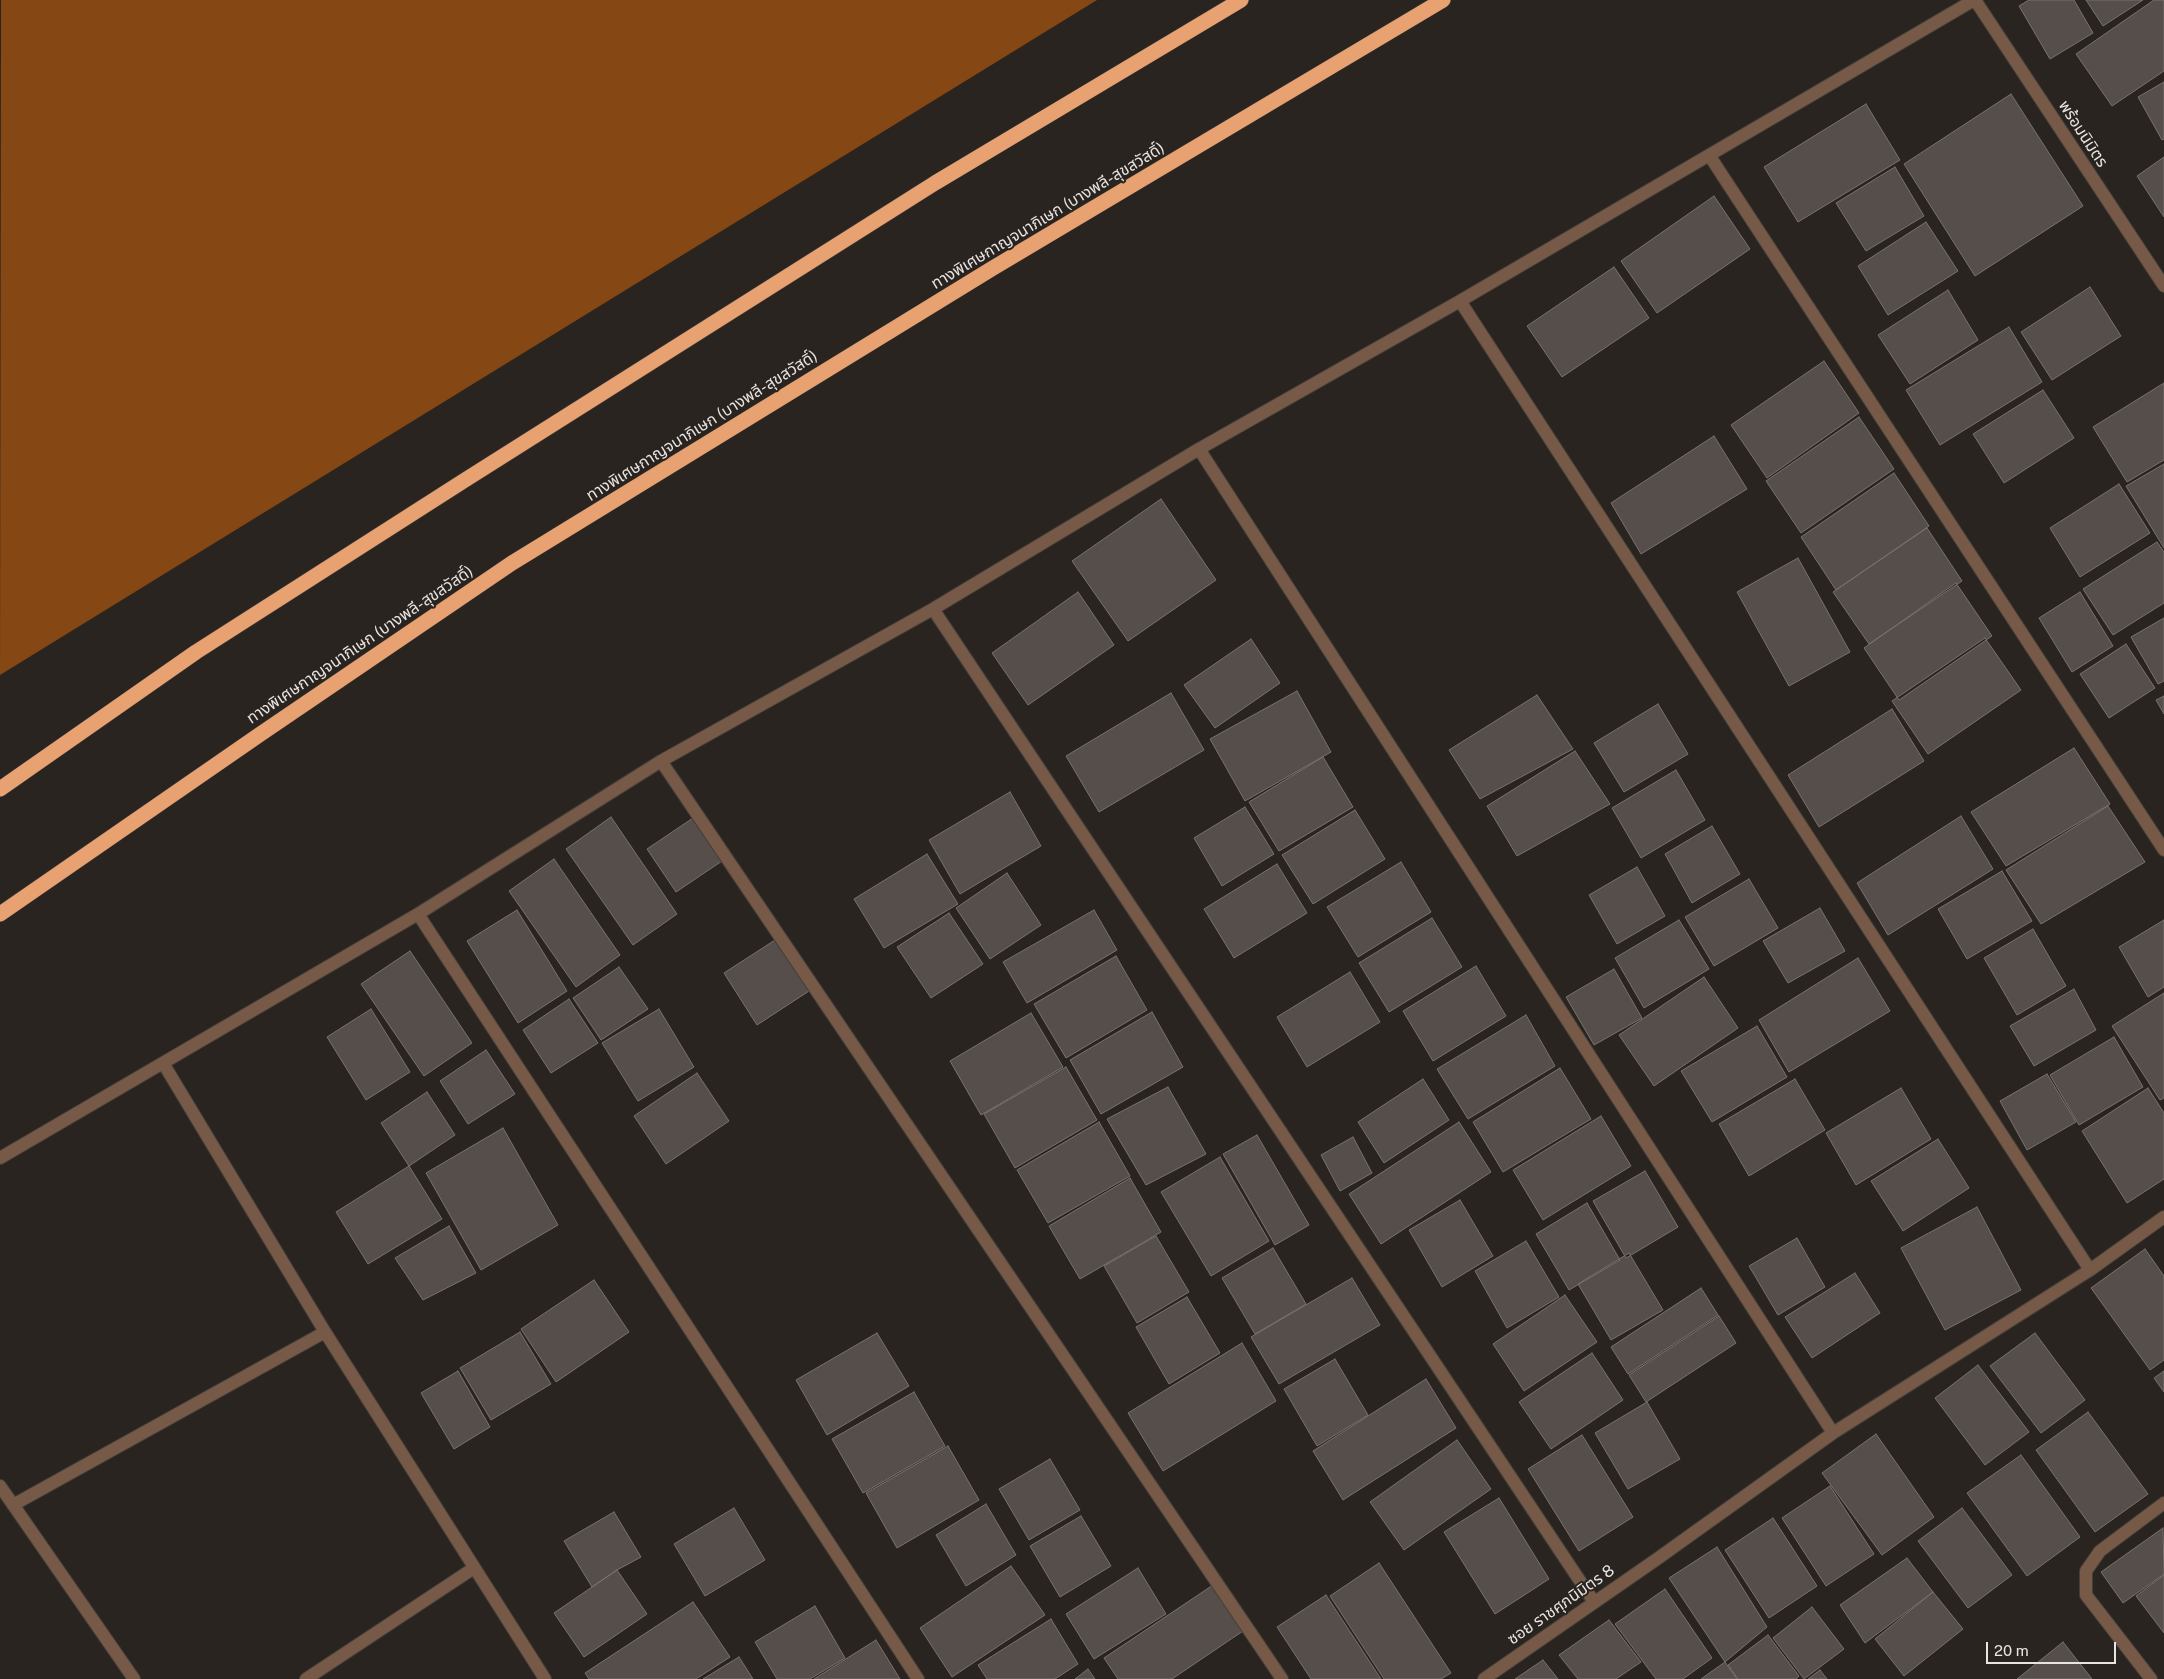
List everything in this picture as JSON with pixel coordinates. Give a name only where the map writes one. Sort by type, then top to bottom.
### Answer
[{"type":"highway","points":[[0,790],[196,652],[465,480],[935,183],[1241,0]]},
{"type":"highway","name":"ทางพิเศษกาญจนาภิเษก (บางพลี-สุขสวัสดิ์)","points":[[0,914],[512,563],[993,268],[1443,0]]},
{"type":"street","points":[[0,1158],[418,914],[661,761],[933,609],[1199,449],[1460,301],[1975,0]]},
{"type":"street","name":"พร้อมนิมิตร","points":[[1975,0],[2164,286]]},
{"type":"street","points":[[1709,155],[2164,850]]},
{"type":"street","points":[[1460,301],[2090,1270]]},
{"type":"street","points":[[1199,449],[1832,1433]]},
{"type":"street","points":[[933,609],[1594,1602]]},
{"type":"street","points":[[661,761],[1282,1679]]},
{"type":"street","points":[[418,914],[918,1679]]},
{"type":"street","points":[[162,1063],[325,1332],[545,1679]]},
{"type":"street","name":"ซอย ราชศุภนิมิตร 8","points":[[1484,1679],[1657,1559],[1832,1433],[2090,1270],[2164,1217]]},
{"type":"street","points":[[13,1505],[325,1332]]},
{"type":"street","points":[[0,1486],[134,1679]]},
{"type":"street","points":[[2151,1679],[2086,1595],[2086,1571],[2100,1551],[2164,1503]]},
{"type":"street","points":[[306,1679],[474,1568]]},
{"type":"shaded area","points":[[1,0],[1097,0],[0,675]]},
{"type":"building","points":[[2029,0],[2074,0],[2093,33],[2050,59],[2019,6]]},
{"type":"building","points":[[2086,0],[2143,0],[2103,26]]},
{"type":"building","points":[[2154,0],[2164,0],[2164,71],[2112,106],[2076,54]]},
{"type":"building","points":[[2164,82],[2164,139],[2162,140],[2138,97]]},
{"type":"building","points":[[2011,94],[2083,206],[1975,276],[1904,164]]},
{"type":"building","points":[[1866,104],[1900,160],[1798,222],[1764,167]]},
{"type":"building","points":[[2164,157],[2164,217],[2137,176]]},
{"type":"building","points":[[1895,167],[1924,216],[1866,251],[1836,203]]},
{"type":"building","points":[[1714,196],[1750,249],[1657,313],[1621,261]]},
{"type":"building","points":[[1926,222],[1958,271],[1888,315],[1858,266]]},
{"type":"building","points":[[1614,267],[1649,318],[1562,377],[1527,326]]},
{"type":"building","points":[[2090,287],[2121,336],[2052,380],[2021,332]]},
{"type":"building","points":[[1948,290],[1978,340],[1910,384],[1878,335]]},
{"type":"building","points":[[2009,327],[2042,382],[1940,445],[1906,390]]},
{"type":"building","points":[[1824,361],[1859,413],[1767,478],[1731,425]]},
{"type":"building","points":[[2164,383],[2164,460],[2127,482],[2093,427]]},
{"type":"building","points":[[2043,390],[2074,438],[2004,483],[1973,434]]},
{"type":"building","points":[[1859,417],[1894,469],[1801,533],[1766,481]]},
{"type":"building","points":[[1714,436],[1747,489],[1641,554],[1611,503]]},
{"type":"building","points":[[2164,464],[2164,548],[2126,486]]},
{"type":"building","points":[[1894,473],[1929,526],[1836,590],[1801,537]]},
{"type":"building","points":[[2119,484],[2150,533],[2080,577],[2050,528]]},
{"type":"building","points":[[1161,499],[1216,580],[1128,641],[1072,561]]},
{"type":"building","points":[[1927,528],[1962,581],[1869,644],[1833,592]]},
{"type":"building","points":[[2157,542],[2164,552],[2164,603],[2113,635],[2083,589]]},
{"type":"building","points":[[1798,558],[1850,652],[1789,686],[1737,592]]},
{"type":"building","points":[[1956,583],[1992,636],[1899,700],[1864,648]]},
{"type":"building","points":[[1078,592],[1114,645],[1028,705],[992,653]]},
{"type":"building","points":[[2080,592],[2113,646],[2072,672],[2039,618]]},
{"type":"building","points":[[2164,618],[2164,681],[2158,684],[2131,637]]},
{"type":"building","points":[[1985,638],[2021,690],[1928,754],[1892,701]]},
{"type":"building","points":[[1251,639],[1280,683],[1215,728],[1184,685]]},
{"type":"building","points":[[2126,644],[2155,688],[2109,718],[2080,674]]},
{"type":"building","points":[[1297,691],[1331,752],[1245,801],[1210,739]]},
{"type":"building","points":[[1171,693],[1204,750],[1099,812],[1066,756]]},
{"type":"building","points":[[1537,695],[1573,749],[1480,799],[1449,750]]},
{"type":"building","points":[[2164,696],[2164,714],[2156,700]]},
{"type":"building","points":[[1658,704],[1688,754],[1624,792],[1594,743]]},
{"type":"building","points":[[1892,709],[1924,761],[1819,827],[1788,775]]},
{"type":"building","points":[[2074,748],[2110,804],[2006,866],[1971,812]]},
{"type":"building","points":[[1575,751],[1610,804],[1517,856],[1487,806]]},
{"type":"building","points":[[1323,757],[1353,807],[1279,851],[1249,802]]},
{"type":"building","points":[[1676,770],[1705,820],[1641,858],[1612,808]]},
{"type":"building","points":[[1010,792],[1041,846],[960,894],[929,840]]},
{"type":"building","points":[[2108,806],[2145,862],[2041,924],[2006,870]]},
{"type":"building","points":[[1245,807],[1274,854],[1222,886],[1194,838]]},
{"type":"building","points":[[1355,810],[1385,859],[1313,904],[1282,855]]},
{"type":"building","points":[[1961,816],[1993,869],[1888,935],[1857,883]]},
{"type":"building","points":[[611,817],[677,914],[633,945],[566,849]]},
{"type":"building","points":[[693,818],[722,861],[676,892],[647,849]]},
{"type":"building","points":[[1712,826],[1740,874],[1692,903],[1665,854]]},
{"type":"building","points":[[927,854],[958,904],[884,948],[854,899]]},
{"type":"building","points":[[554,859],[620,955],[576,987],[509,891]]},
{"type":"building","points":[[1401,862],[1431,912],[1358,957],[1327,907]]},
{"type":"building","points":[[1277,864],[1307,913],[1234,958],[1204,909]]},
{"type":"building","points":[[1637,867],[1665,916],[1617,944],[1589,895]]},
{"type":"building","points":[[2002,871],[2032,921],[1967,959],[1938,909]]},
{"type":"building","points":[[1007,873],[1041,925],[990,959],[956,908]]},
{"type":"building","points":[[1749,879],[1778,928],[1714,966],[1685,917]]},
{"type":"building","points":[[1820,908],[1845,951],[1788,983],[1763,941]]},
{"type":"building","points":[[517,910],[567,991],[518,1023],[467,941]]},
{"type":"building","points":[[1094,910],[1117,950],[1027,1003],[1003,962]]},
{"type":"building","points":[[949,913],[983,964],[931,998],[897,947]]},
{"type":"building","points":[[1432,918],[1462,967],[1389,1012],[1359,963]]},
{"type":"building","points":[[1679,920],[1709,969],[1644,1008],[1615,958]]},
{"type":"building","points":[[2164,920],[2164,987],[2148,997],[2119,947]]},
{"type":"building","points":[[2033,929],[2066,986],[2017,1015],[1984,958]]},
{"type":"building","points":[[775,940],[809,991],[757,1025],[724,973]]},
{"type":"building","points":[[410,951],[472,1043],[424,1076],[361,984]]},
{"type":"building","points":[[1116,956],[1147,1010],[1066,1058],[1034,1004]]},
{"type":"building","points":[[1858,958],[1890,1011],[1789,1072],[1759,1020]]},
{"type":"building","points":[[1476,966],[1506,1016],[1433,1061],[1403,1011]]},
{"type":"building","points":[[619,967],[648,1009],[601,1040],[573,998]]},
{"type":"building","points":[[1614,969],[1642,1018],[1594,1045],[1566,997]]},
{"type":"building","points":[[1350,972],[1380,1022],[1307,1067],[1277,1017]]},
{"type":"building","points":[[1704,977],[1738,1028],[1654,1086],[1619,1035]]},
{"type":"building","points":[[2074,989],[2096,1030],[2034,1066],[2010,1026]]},
{"type":"building","points":[[2164,993],[2164,1098],[2160,1100],[2112,1026]]},
{"type":"building","points":[[569,999],[598,1043],[551,1073],[523,1030]]},
{"type":"building","points":[[371,1009],[410,1072],[366,1100],[327,1037]]},
{"type":"building","points":[[659,1009],[694,1067],[638,1101],[602,1043]]},
{"type":"building","points":[[1152,1012],[1183,1067],[1101,1114],[1070,1060]]},
{"type":"building","points":[[1031,1013],[1063,1067],[981,1115],[950,1061]]},
{"type":"building","points":[[1526,1015],[1555,1066],[1468,1119],[1437,1069]]},
{"type":"building","points":[[1757,1026],[1787,1077],[1712,1122],[1681,1071]]},
{"type":"building","points":[[2114,1037],[2143,1087],[2079,1125],[2050,1075]]},
{"type":"building","points":[[486,1050],[515,1094],[468,1124],[440,1081]]},
{"type":"building","points":[[1066,1067],[1097,1120],[1015,1168],[984,1114]]},
{"type":"building","points":[[1560,1068],[1591,1119],[1503,1172],[1473,1122]]},
{"type":"building","points":[[697,1073],[729,1121],[666,1164],[634,1116]]},
{"type":"building","points":[[2047,1074],[2076,1122],[2027,1150],[2000,1101]]},
{"type":"building","points":[[1423,1079],[1449,1120],[1384,1163],[1358,1122]]},
{"type":"building","points":[[1795,1079],[1825,1130],[1749,1176],[1719,1124]]},
{"type":"building","points":[[1168,1087],[1206,1154],[1146,1185],[1107,1119]]},
{"type":"building","points":[[1901,1088],[1931,1139],[1856,1185],[1826,1133]]},
{"type":"building","points":[[2148,1088],[2164,1113],[2164,1179],[2127,1203],[2082,1131]]},
{"type":"building","points":[[427,1092],[455,1135],[409,1166],[381,1123]]},
{"type":"building","points":[[1601,1116],[1631,1166],[1543,1220],[1513,1170]]},
{"type":"building","points":[[1099,1122],[1130,1176],[1048,1223],[1017,1170]]},
{"type":"building","points":[[1459,1122],[1491,1172],[1381,1244],[1349,1194]]},
{"type":"building","points":[[503,1128],[558,1225],[481,1270],[426,1173]]},
{"type":"building","points":[[1257,1135],[1309,1225],[1275,1245],[1223,1154]]},
{"type":"building","points":[[1353,1137],[1372,1173],[1340,1191],[1321,1155]]},
{"type":"building","points":[[1938,1139],[1969,1188],[1903,1231],[1871,1181]]},
{"type":"building","points":[[1220,1157],[1269,1241],[1211,1276],[1161,1192]]},
{"type":"building","points":[[409,1166],[442,1219],[368,1264],[336,1212]]},
{"type":"building","points":[[1645,1171],[1678,1227],[1626,1258],[1593,1201]]},
{"type":"building","points":[[1130,1178],[1161,1232],[1080,1279],[1049,1226]]},
{"type":"building","points":[[1460,1200],[1493,1256],[1442,1287],[1409,1230]]},
{"type":"building","points":[[1587,1203],[1620,1260],[1569,1290],[1536,1234]]},
{"type":"building","points":[[1977,1207],[2021,1290],[1945,1330],[1901,1248]]},
{"type":"building","points":[[449,1226],[476,1273],[423,1300],[395,1258]]},
{"type":"building","points":[[1156,1236],[1189,1292],[1137,1323],[1104,1266]]},
{"type":"building","points":[[1797,1238],[1825,1287],[1778,1315],[1749,1266]]},
{"type":"building","points":[[1526,1241],[1559,1297],[1507,1328],[1475,1271]]},
{"type":"building","points":[[1273,1248],[1306,1304],[1255,1334],[1222,1278]]},
{"type":"building","points":[[2145,1249],[2164,1276],[2164,1360],[2150,1370],[2091,1288]]},
{"type":"building","points":[[1629,1253],[1663,1310],[1611,1340],[1578,1284]]},
{"type":"building","points":[[1855,1273],[1880,1313],[1812,1358],[1785,1317]]},
{"type":"building","points":[[1352,1278],[1380,1325],[1279,1384],[1251,1337]]},
{"type":"building","points":[[594,1280],[629,1332],[556,1382],[521,1329]]},
{"type":"building","points":[[1701,1288],[1718,1315],[1628,1374],[1611,1347]]},
{"type":"building","points":[[1565,1295],[1597,1342],[1524,1391],[1493,1344]]},
{"type":"building","points":[[1187,1297],[1220,1353],[1169,1384],[1136,1327]]},
{"type":"building","points":[[1719,1316],[1736,1343],[1646,1402],[1629,1375]]},
{"type":"building","points":[[520,1332],[551,1384],[491,1420],[460,1368]]},
{"type":"building","points":[[877,1333],[909,1386],[827,1435],[796,1380]]},
{"type":"building","points":[[2035,1333],[2085,1400],[2041,1433],[1990,1366]]},
{"type":"building","points":[[1242,1343],[1276,1401],[1163,1471],[1128,1413]]},
{"type":"building","points":[[1592,1353],[1623,1400],[1551,1449],[1519,1402]]},
{"type":"building","points":[[1335,1359],[1368,1415],[1317,1446],[1284,1389]]},
{"type":"building","points":[[1978,1365],[2029,1432],[1985,1465],[1935,1398]]},
{"type":"building","points":[[458,1371],[490,1427],[454,1449],[421,1393]]},
{"type":"building","points":[[2164,1371],[2164,1392],[2154,1378]]},
{"type":"building","points":[[1426,1379],[1456,1428],[1343,1500],[1313,1451]]},
{"type":"building","points":[[914,1392],[945,1446],[863,1493],[832,1439]]},
{"type":"building","points":[[1647,1402],[1680,1459],[1628,1489],[1595,1433]]},
{"type":"building","points":[[2088,1412],[2148,1494],[2095,1532],[2036,1450]]},
{"type":"building","points":[[1876,1434],[1934,1517],[1882,1555],[1822,1473]]},
{"type":"building","points":[[1582,1435],[1633,1517],[1579,1551],[1528,1469]]},
{"type":"building","points":[[1457,1440],[1491,1489],[1404,1550],[1370,1502]]},
{"type":"building","points":[[948,1446],[979,1500],[897,1548],[866,1493]]},
{"type":"building","points":[[2021,1455],[2080,1537],[2027,1576],[1967,1493]]},
{"type":"building","points":[[1050,1459],[1080,1510],[1029,1540],[999,1489]]},
{"type":"building","points":[[1830,1486],[1874,1554],[1826,1586],[1782,1518]]},
{"type":"building","points":[[1499,1498],[1549,1579],[1495,1614],[1444,1532]]},
{"type":"building","points":[[986,1504],[1016,1555],[966,1586],[936,1535]]},
{"type":"building","points":[[734,1508],[765,1560],[705,1596],[674,1544]]},
{"type":"building","points":[[1962,1508],[2012,1575],[1968,1608],[1918,1541]]},
{"type":"building","points":[[614,1512],[641,1557],[592,1587],[564,1541]]},
{"type":"building","points":[[1081,1516],[1111,1566],[1060,1597],[1030,1546]]},
{"type":"building","points":[[1773,1518],[1817,1586],[1769,1618],[1725,1550]]},
{"type":"building","points":[[2163,1528],[2164,1574],[2123,1603],[2101,1572]]},
{"type":"building","points":[[1717,1547],[1767,1627],[1725,1662],[1669,1578]]},
{"type":"building","points":[[1907,1558],[1933,1592],[1865,1643],[1840,1605]]},
{"type":"building","points":[[1379,1563],[1451,1673],[1441,1679],[1384,1679],[1330,1596]]},
{"type":"building","points":[[1011,1566],[1045,1615],[952,1677],[920,1628]]},
{"type":"building","points":[[1138,1568],[1166,1614],[1094,1659],[1066,1614]]},
{"type":"building","points":[[617,1570],[647,1614],[584,1657],[554,1613]]},
{"type":"building","points":[[2164,1575],[2164,1633],[2136,1596]]},
{"type":"building","points":[[1213,1585],[1243,1631],[1172,1679],[1118,1679],[1104,1658]]},
{"type":"building","points":[[1665,1589],[1712,1658],[1683,1679],[1656,1679],[1615,1624]]},
{"type":"building","points":[[1933,1592],[1963,1629],[1904,1676],[1875,1639]]},
{"type":"building","points":[[1326,1595],[1381,1679],[1311,1679],[1277,1627]]},
{"type":"building","points":[[693,1602],[730,1657],[696,1679],[589,1679],[585,1673]]},
{"type":"building","points":[[815,1606],[845,1658],[810,1679],[777,1679],[755,1642]]},
{"type":"building","points":[[1812,1607],[1844,1649],[1804,1679],[1773,1638]]},
{"type":"building","points":[[1051,1619],[1078,1664],[1055,1679],[987,1679],[978,1665]]},
{"type":"building","points":[[1609,1620],[1641,1662],[1616,1679],[1578,1679],[1559,1655]]},
{"type":"building","points":[[1768,1635],[1799,1676],[1796,1679],[1738,1679],[1728,1665]]},
{"type":"building","points":[[876,1640],[900,1679],[814,1679]]},
{"type":"building","points":[[2063,1642],[2092,1679],[2017,1679]]},
{"type":"building","points":[[739,1657],[753,1679],[703,1679]]},
{"type":"building","points":[[1543,1660],[1558,1679],[1515,1679]]},
{"type":"building","points":[[1725,1662],[1737,1679],[1701,1679]]},
{"type":"building","points":[[1088,1669],[1095,1679],[1075,1679]]},
{"type":"building","points":[[1820,1670],[1827,1679],[1808,1679]]}]
